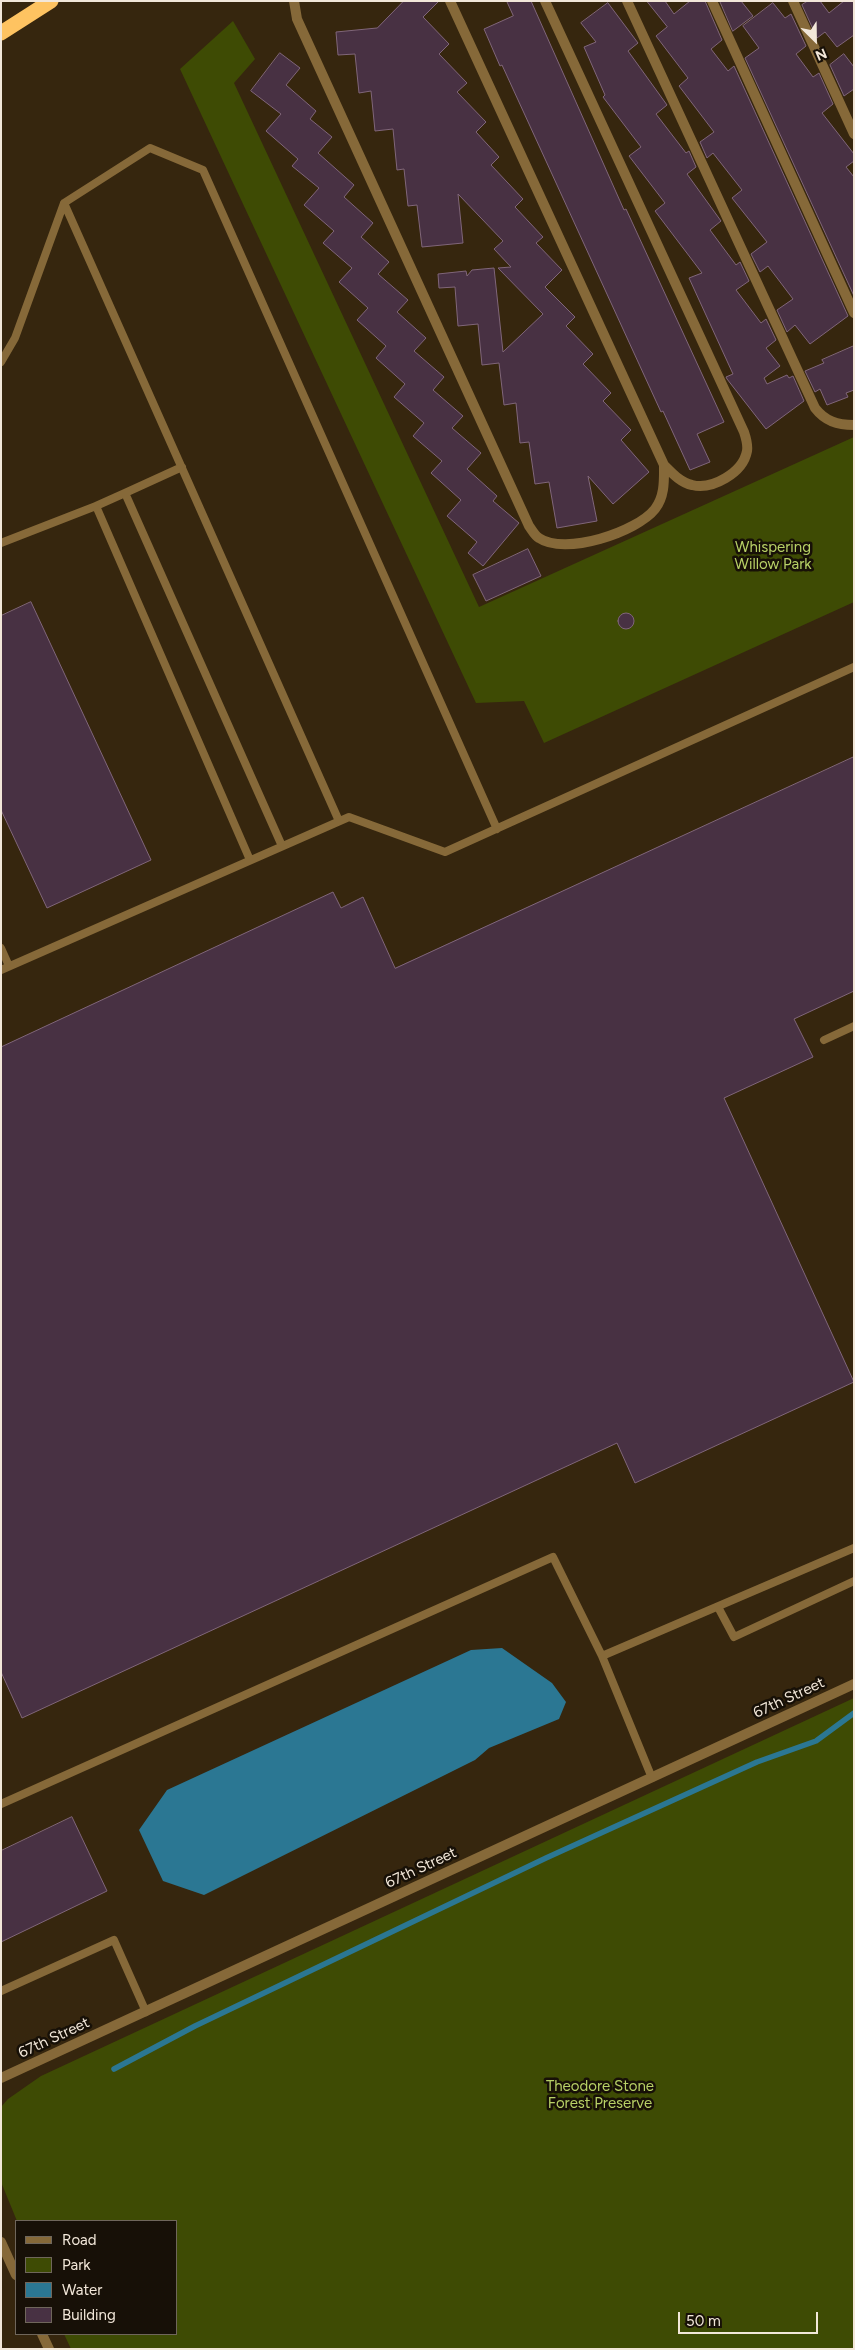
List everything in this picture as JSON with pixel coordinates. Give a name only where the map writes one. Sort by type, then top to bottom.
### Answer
[{"type":"highway","points":[[1,33],[50,2]]},
{"type":"street","points":[[294,1],[297,19],[529,526],[538,538],[550,543],[576,545],[593,541],[636,523],[654,510],[661,498],[664,465]]},
{"type":"street","points":[[450,1],[664,465],[678,478],[690,485],[704,486],[718,482],[729,476],[746,453],[744,432],[545,1]]},
{"type":"street","points":[[628,1],[815,408],[821,416],[830,421],[841,425],[854,424]]},
{"type":"street","points":[[712,1],[854,313]]},
{"type":"street","points":[[793,1],[854,134]]},
{"type":"street","name":"67th Street","points":[[1,2078],[854,1684]]},
{"type":"street","points":[[1,2242],[15,2273]]},
{"type":"street","points":[[42,2335],[49,2349]]},
{"type":"lane","points":[[1,362],[15,338],[64,203],[150,148],[203,170],[497,829]]},
{"type":"lane","points":[[64,203],[339,821]]},
{"type":"lane","points":[[1,543],[125,494],[182,467]]},
{"type":"lane","points":[[125,494],[282,846]]},
{"type":"lane","points":[[96,506],[250,860]]},
{"type":"lane","points":[[1,970],[349,817],[446,852],[854,667]]},
{"type":"lane","points":[[1,948],[9,966]]},
{"type":"lane","points":[[824,1040],[854,1026]]},
{"type":"lane","points":[[602,1656],[854,1548]]},
{"type":"lane","points":[[1,1804],[553,1557],[602,1656],[652,1778]]},
{"type":"lane","points":[[718,1607],[734,1637],[854,1581]]},
{"type":"lane","points":[[1,1990],[114,1940],[146,2012]]},
{"type":"green space","name":"Whispering Willow Park","points":[[233,21],[255,59],[234,83],[479,607],[854,437],[854,602],[544,743],[524,701],[476,703],[180,69]]},
{"type":"green space","name":"Theodore Stone Forest Preserve","points":[[854,1698],[854,2349],[71,2349],[64,2335],[178,2335],[178,2220],[17,2220],[1,2182],[1,2107],[8,2099],[41,2076]]},
{"type":"water","points":[[502,1648],[552,1683],[566,1702],[559,1719],[489,1748],[475,1760],[204,1895],[163,1881],[139,1830],[167,1790],[471,1650]]},
{"type":"building","points":[[404,1],[439,1],[423,17],[449,44],[439,54],[467,83],[457,92],[486,122],[476,132],[499,157],[491,165],[523,199],[515,207],[543,237],[536,243],[562,270],[545,287],[575,317],[566,326],[593,354],[583,364],[611,393],[603,401],[631,430],[621,440],[649,472],[613,504],[588,476],[597,521],[557,528],[549,482],[535,484],[529,442],[520,443],[516,403],[504,405],[499,363],[482,365],[478,324],[458,326],[455,287],[439,288],[438,274],[466,271],[467,276],[472,270],[494,268],[503,352],[543,314],[498,268],[511,267],[494,249],[503,241],[458,194],[463,243],[422,247],[417,205],[408,206],[404,169],[397,170],[393,129],[375,131],[371,91],[359,93],[355,54],[338,55],[336,32],[377,28]]},
{"type":"building","points":[[507,1],[531,1],[624,210],[626,209],[724,422],[697,434],[710,462],[690,470],[663,411],[661,412],[502,65],[500,66],[484,29],[513,16]]},
{"type":"building","points":[[647,1],[665,1],[674,14],[690,1],[705,1],[722,40],[711,49],[728,71],[734,66],[848,316],[810,344],[795,325],[787,332],[777,310],[793,299],[768,266],[760,272],[751,254],[767,242],[732,198],[742,190],[713,153],[707,158],[700,142],[714,132],[679,86],[688,78],[656,36],[667,27]]},
{"type":"building","points":[[720,1],[741,1],[753,16],[733,31]]},
{"type":"building","points":[[808,1],[820,1],[829,13],[844,1],[854,1],[854,35],[837,47],[825,32],[817,38],[802,5]]},
{"type":"building","points":[[608,3],[638,43],[628,51],[667,105],[656,114],[686,153],[689,151],[696,167],[687,174],[721,221],[710,230],[736,265],[740,262],[749,281],[736,290],[761,323],[766,319],[776,340],[766,348],[780,366],[764,378],[767,384],[787,375],[789,378],[793,376],[804,401],[766,429],[726,377],[733,374],[689,278],[702,273],[655,211],[665,203],[629,156],[641,147],[603,97],[605,95],[584,47],[596,42],[581,23]]},
{"type":"building","points":[[773,3],[785,18],[791,14],[806,46],[796,54],[813,77],[819,73],[833,104],[822,113],[854,154],[854,161],[846,167],[854,177],[854,296],[745,58],[759,48],[743,26]]},
{"type":"building","points":[[280,53],[300,68],[286,85],[316,111],[310,119],[332,137],[318,153],[354,185],[344,197],[373,223],[361,237],[389,262],[378,274],[408,300],[397,312],[426,338],[414,351],[444,377],[433,390],[463,416],[452,428],[481,453],[467,469],[497,496],[493,501],[519,523],[483,566],[468,553],[477,542],[447,516],[461,500],[431,473],[442,461],[413,436],[424,423],[394,397],[405,384],[376,358],[386,346],[357,320],[368,308],[339,282],[352,268],[323,243],[334,231],[304,205],[319,188],[292,166],[298,159],[266,131],[281,114],[251,91]]},
{"type":"building","points":[[844,54],[854,67],[854,89],[844,96],[830,65]]},
{"type":"building","points":[[854,346],[854,390],[846,393],[848,397],[827,405],[820,389],[815,392],[805,371],[824,363],[822,360]]},
{"type":"building","points":[[528,549],[541,576],[486,601],[473,575]]},
{"type":"building","points":[[31,602],[151,860],[47,908],[1,810],[1,616]]},
{"type":"building","points":[[623,613],[629,613],[634,618],[632,627],[623,629],[618,624],[618,618]]},
{"type":"building","points":[[854,757],[854,991],[794,1019],[813,1057],[724,1098],[854,1382],[635,1483],[617,1443],[22,1718],[1,1672],[1,1047],[333,892],[341,908],[363,897],[395,968]]},
{"type":"building","points":[[72,1817],[107,1891],[1,1942],[1,1851]]},
{"type":"waterway","points":[[114,2069],[195,2026],[546,1858],[757,1762],[816,1741],[854,1713]]}]
